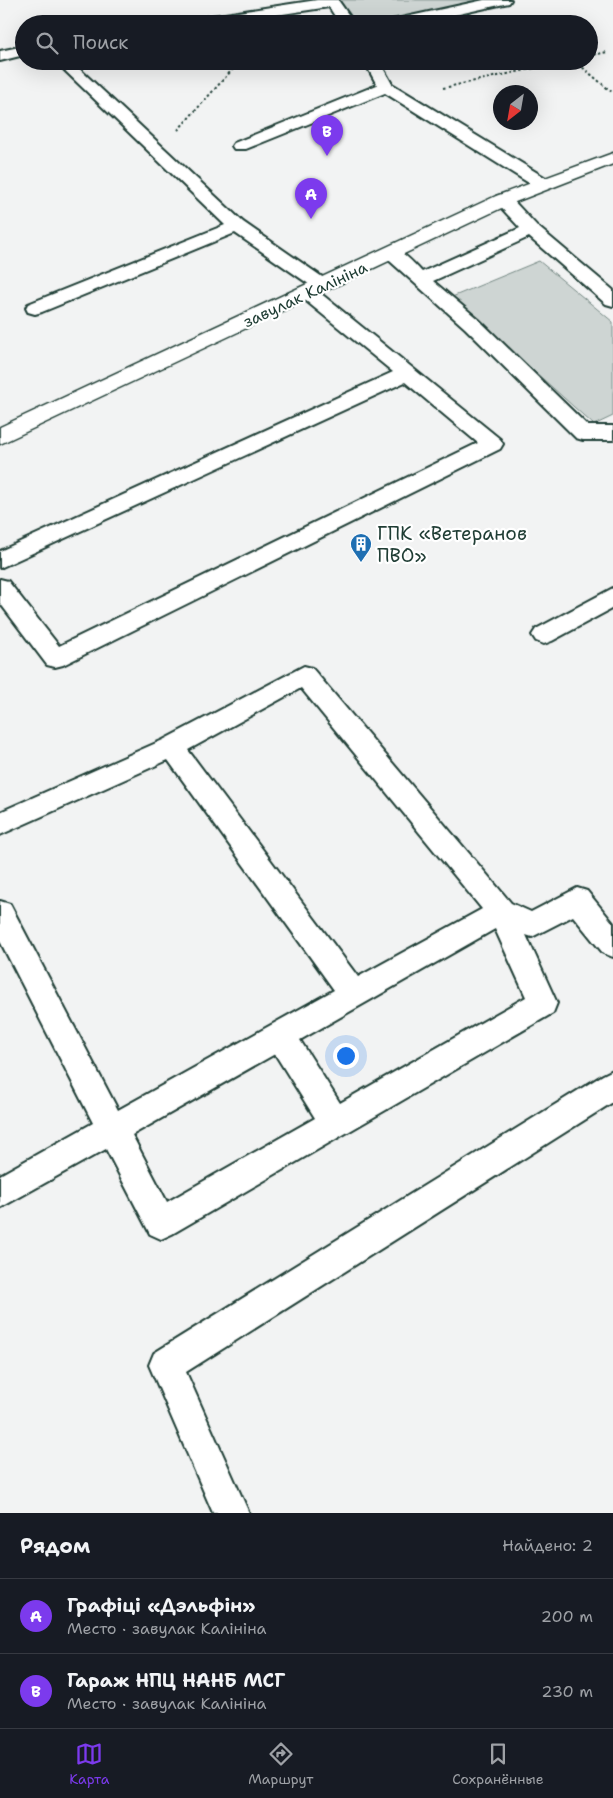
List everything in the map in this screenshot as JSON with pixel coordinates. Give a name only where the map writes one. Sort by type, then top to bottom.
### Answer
[{"type":"street","name":"завулак Калініна","points":[[0,436],[503,200],[613,158]]},
{"type":"lane","points":[[434,15],[504,0]]},
{"type":"lane","points":[[243,15],[331,1],[341,15]]},
{"type":"lane","points":[[0,56],[15,52]]},
{"type":"lane","points":[[0,587],[55,658],[493,444],[408,373],[314,289],[237,226],[72,70]]},
{"type":"lane","points":[[376,70],[386,87],[543,184]]},
{"type":"lane","points":[[240,146],[386,87]]},
{"type":"lane","points":[[503,200],[531,230],[613,300]]},
{"type":"lane","points":[[35,308],[237,226]]},
{"type":"lane","points":[[421,279],[531,230]]},
{"type":"lane","points":[[391,254],[472,324],[584,433],[613,433]]},
{"type":"lane","points":[[0,560],[408,373]]},
{"type":"lane","points":[[544,635],[613,597]]},
{"type":"lane","points":[[0,824],[172,747],[304,675],[501,912],[542,1003],[161,1223],[0,913]]},
{"type":"lane","points":[[172,747],[354,994]]},
{"type":"lane","points":[[501,912],[532,925],[577,900],[613,944]]},
{"type":"lane","points":[[0,1192],[501,912]]},
{"type":"lane","points":[[280,1035],[335,1123]]},
{"type":"lane","points":[[231,1513],[166,1365],[613,1085]]},
{"type":"path","points":[[598,54],[606,52]]},
{"type":"path","points":[[159,151],[232,70]]},
{"type":"path","points":[[403,97],[526,70]]},
{"type":"path","points":[[586,70],[613,93]]},
{"type":"shaded area","points":[[336,0],[486,0],[415,15],[347,15]]},
{"type":"shaded area","points":[[539,261],[613,322],[613,416],[594,425],[452,297]]},
{"type":"place","name":"Гараж НПЦ НАНБ МСГ","points":[[327,156]]},
{"type":"place","name":"Графіці «Дэльфін»","points":[[311,219]]},
{"type":"place","name":"ГПК «Ветеранов ПВО»","points":[[361,563]]}]
